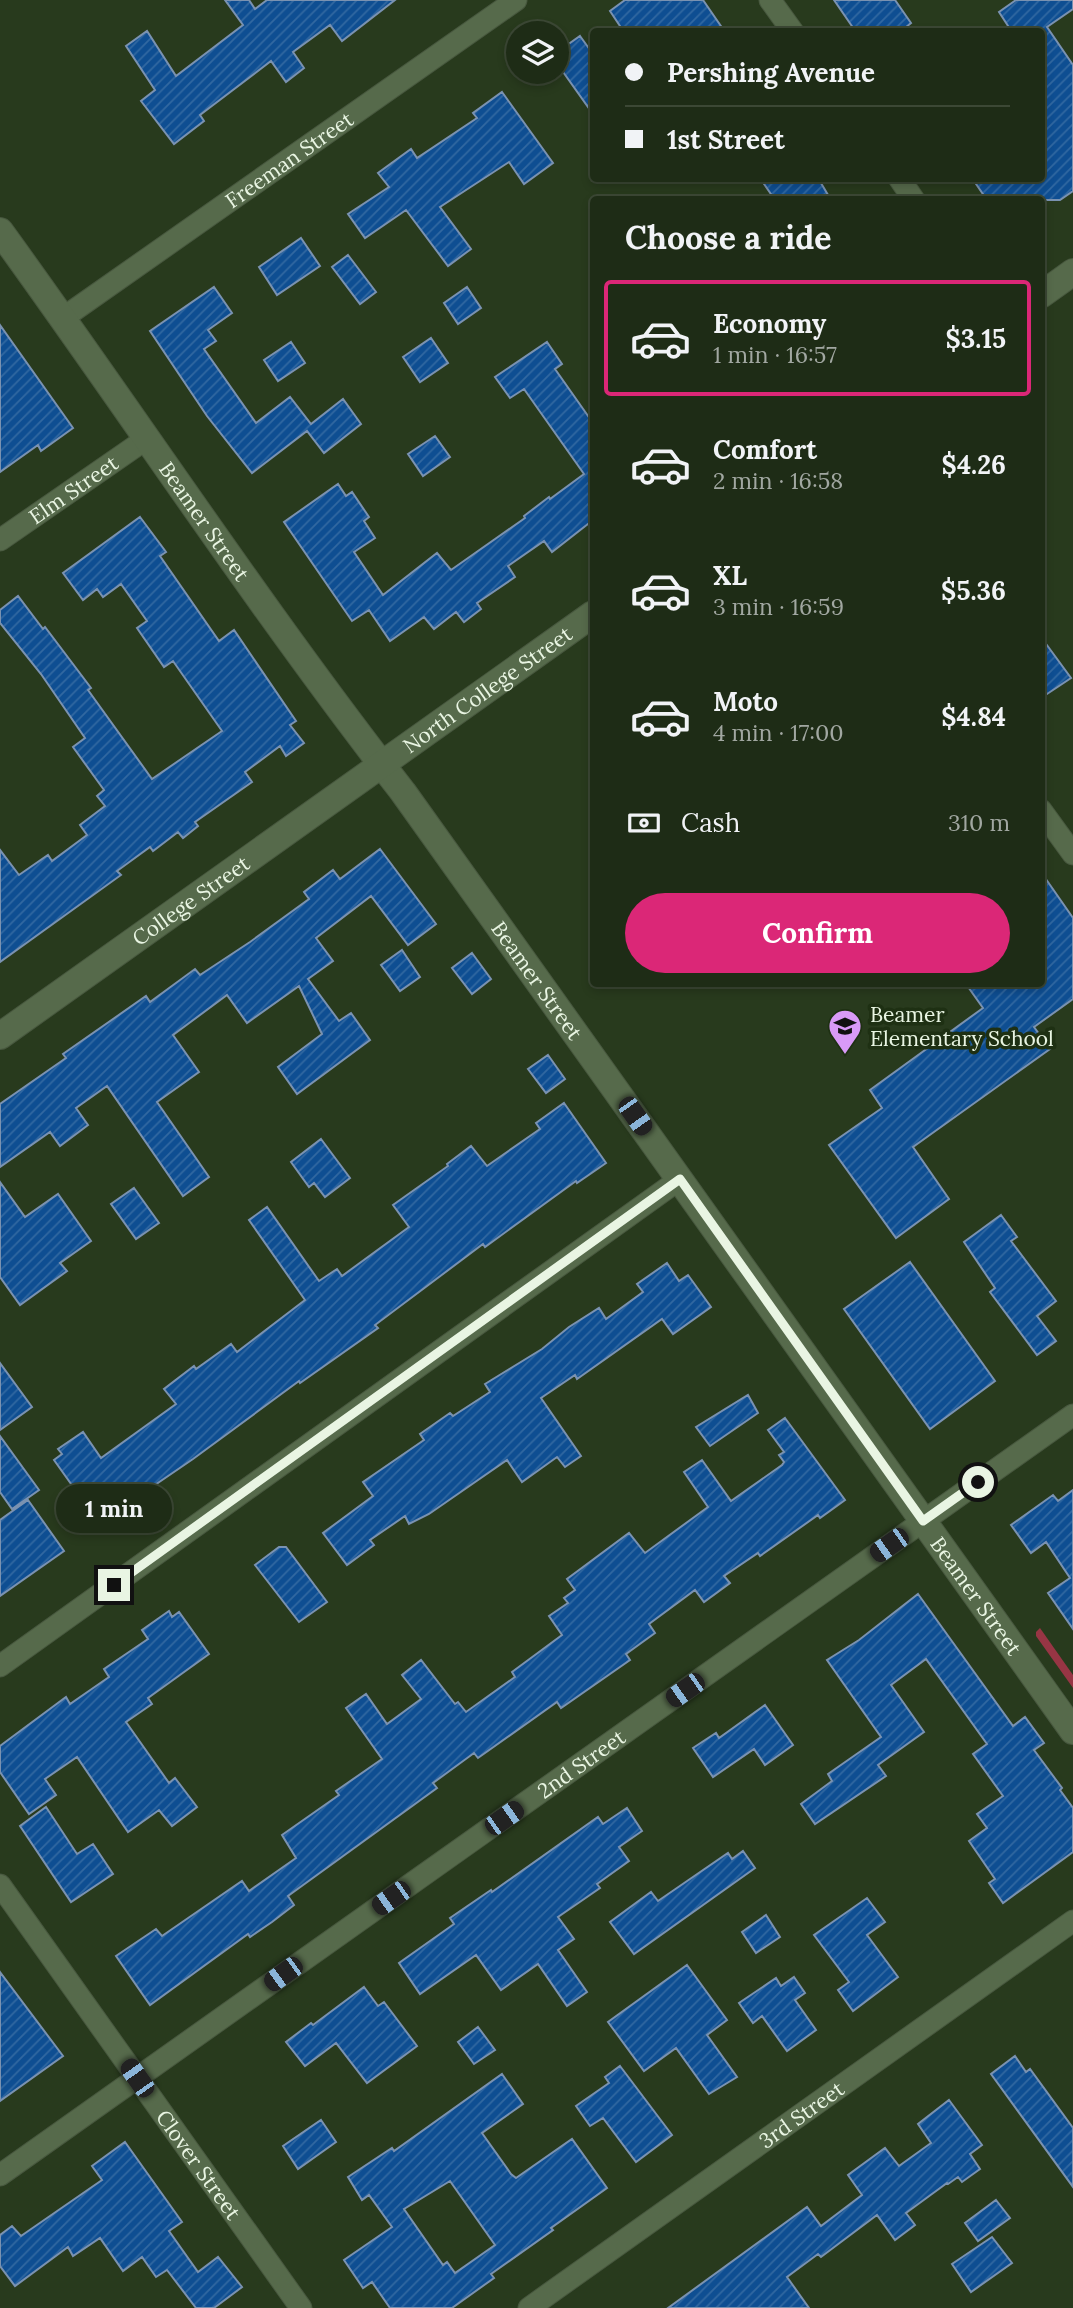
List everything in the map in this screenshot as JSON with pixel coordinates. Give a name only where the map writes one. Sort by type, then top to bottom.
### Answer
[{"type":"street","name":"Freeman Street","points":[[63,318],[516,0]]},
{"type":"street","points":[[770,0],[790,28]]},
{"type":"street","name":"Beamer Street","points":[[0,231],[146,439],[680,1179],[1073,1731]]},
{"type":"street","points":[[1045,292],[1073,272]]},
{"type":"street","name":"Elm Street","points":[[0,540],[146,439]]},
{"type":"street","name":"North College Street","points":[[382,764],[590,616]]},
{"type":"street","name":"College Street","points":[[0,1036],[382,764]]},
{"type":"street","points":[[1045,816],[1073,854]]},
{"type":"street","points":[[0,1666],[680,1179]]},
{"type":"street","name":"2nd Street","points":[[0,2175],[1073,1415]]},
{"type":"street","name":"Clover Street","points":[[0,1885],[301,2308]]},
{"type":"street","name":"3rd Street","points":[[529,2308],[1073,1921]]},
{"type":"shaded area","points":[[1040,1628],[1073,1675],[1073,1688],[1036,1636]]},
{"type":"building","points":[[225,0],[249,0],[255,9],[267,0],[395,0],[342,41],[330,25],[293,52],[304,68],[286,82],[271,61],[200,115],[204,121],[174,144],[141,101],[155,90],[126,46],[147,31],[176,76],[243,25]]},
{"type":"building","points":[[625,0],[703,0],[722,28],[621,28],[610,11]]},
{"type":"building","points":[[834,0],[895,0],[911,23],[905,28],[853,28]]},
{"type":"building","points":[[1016,0],[1073,0],[1073,9],[1047,27],[1073,65],[1073,191],[1060,200],[1045,200],[1045,196],[984,196],[975,182],[1045,182],[1045,28],[1009,28],[999,12]]},
{"type":"building","points":[[580,36],[590,50],[590,110],[569,80],[569,44]]},
{"type":"building","points":[[502,92],[553,163],[524,184],[509,162],[440,207],[471,249],[448,266],[406,210],[365,238],[348,214],[389,187],[378,173],[411,149],[417,158],[477,118],[473,113]]},
{"type":"building","points":[[763,182],[820,182],[829,196],[772,196]]},
{"type":"building","points":[[301,238],[320,266],[277,295],[259,267]]},
{"type":"building","points":[[348,255],[376,292],[360,304],[332,267]]},
{"type":"building","points":[[214,287],[232,313],[208,330],[216,341],[204,349],[256,423],[290,397],[311,424],[343,399],[361,424],[324,453],[307,431],[252,473],[207,416],[150,331]]},
{"type":"building","points":[[467,287],[481,308],[458,324],[444,303]]},
{"type":"building","points":[[0,325],[73,428],[41,451],[38,445],[0,472]]},
{"type":"building","points":[[431,338],[448,363],[420,382],[403,357]]},
{"type":"building","points":[[291,342],[305,363],[278,381],[264,360]]},
{"type":"building","points":[[547,342],[562,364],[555,369],[590,419],[590,522],[552,552],[544,541],[508,566],[515,577],[477,603],[481,609],[464,622],[456,612],[434,629],[424,617],[390,641],[369,610],[352,621],[284,522],[338,484],[346,496],[352,492],[369,517],[364,521],[375,538],[354,552],[383,595],[437,553],[451,570],[584,474],[524,389],[510,398],[495,377]]},
{"type":"building","points":[[435,436],[450,457],[423,476],[408,454]]},
{"type":"building","points":[[140,517],[166,552],[160,556],[219,641],[234,630],[296,721],[290,725],[304,743],[286,756],[280,746],[245,772],[252,782],[195,822],[198,826],[183,838],[178,832],[153,851],[150,847],[117,871],[121,875],[0,962],[0,850],[19,875],[48,855],[52,861],[87,835],[80,825],[105,806],[97,796],[104,790],[73,747],[85,738],[41,674],[0,623],[0,610],[18,596],[91,688],[88,690],[152,779],[222,731],[173,661],[164,667],[137,628],[147,621],[121,584],[103,597],[97,589],[83,600],[63,573]]},
{"type":"building","points":[[1045,642],[1071,678],[1045,695]]},
{"type":"building","points":[[380,849],[436,924],[408,945],[371,896],[316,938],[333,961],[308,979],[339,1021],[351,1013],[370,1040],[297,1094],[278,1067],[322,1034],[299,986],[247,1023],[227,995],[173,1035],[199,1072],[157,1102],[209,1177],[183,1196],[107,1086],[76,1108],[88,1125],[60,1146],[50,1132],[0,1167],[0,1104],[66,1058],[63,1054],[146,996],[150,1002],[195,969],[200,975],[250,942],[309,899],[304,892],[333,870],[340,879]]},
{"type":"building","points":[[1045,878],[1073,918],[1073,999],[1034,1027],[1050,1049],[913,1147],[949,1199],[896,1238],[829,1145],[882,1108],[870,1090],[983,1008],[968,987],[1045,987]]},
{"type":"building","points":[[402,950],[420,977],[400,991],[381,965]]},
{"type":"building","points":[[472,953],[491,979],[472,994],[452,968]]},
{"type":"building","points":[[548,1055],[565,1079],[546,1093],[528,1069]]},
{"type":"building","points":[[564,1103],[606,1163],[577,1183],[576,1181],[485,1247],[483,1244],[375,1325],[378,1328],[99,1523],[54,1460],[62,1454],[58,1449],[83,1432],[101,1458],[176,1404],[164,1389],[194,1366],[196,1369],[231,1344],[237,1352],[305,1300],[249,1220],[267,1207],[319,1281],[337,1269],[342,1276],[409,1227],[393,1205],[471,1146],[487,1166],[540,1129],[536,1123]]},
{"type":"building","points":[[321,1139],[350,1178],[325,1197],[314,1183],[309,1187],[291,1162]]},
{"type":"building","points":[[0,1182],[25,1217],[58,1194],[91,1241],[60,1263],[67,1271],[20,1305],[0,1277]]},
{"type":"building","points":[[134,1188],[159,1223],[136,1239],[111,1204]]},
{"type":"building","points":[[1001,1215],[1017,1237],[1011,1241],[1056,1301],[1037,1316],[1056,1341],[1037,1355],[990,1292],[995,1288],[964,1242]]},
{"type":"building","points":[[910,1262],[995,1381],[930,1429],[844,1309]]},
{"type":"building","points":[[667,1263],[679,1281],[688,1275],[711,1307],[673,1334],[662,1319],[577,1379],[575,1375],[541,1398],[581,1456],[565,1467],[557,1457],[522,1482],[507,1460],[429,1514],[409,1524],[405,1516],[370,1540],[374,1545],[347,1565],[323,1533],[373,1496],[363,1482],[424,1440],[420,1434],[450,1413],[453,1416],[490,1392],[485,1384],[542,1349],[569,1327],[599,1308],[606,1319],[643,1292],[637,1284]]},
{"type":"building","points":[[0,1363],[32,1407],[0,1430]]},
{"type":"building","points":[[748,1395],[758,1413],[710,1446],[696,1427]]},
{"type":"building","points":[[785,1418],[845,1500],[820,1518],[818,1515],[760,1556],[758,1553],[724,1576],[730,1583],[704,1602],[695,1590],[649,1624],[655,1633],[626,1654],[630,1660],[561,1708],[557,1702],[478,1758],[474,1753],[433,1783],[437,1788],[288,1896],[294,1905],[250,1937],[248,1934],[150,2005],[116,1956],[156,1929],[162,1936],[242,1881],[249,1891],[296,1858],[282,1835],[339,1795],[336,1791],[382,1759],[346,1708],[366,1694],[387,1724],[421,1699],[402,1675],[421,1660],[455,1704],[458,1702],[466,1712],[515,1677],[512,1672],[562,1635],[549,1616],[568,1603],[564,1598],[575,1590],[567,1579],[629,1533],[645,1553],[708,1507],[684,1472],[702,1460],[731,1501],[782,1465],[784,1462],[779,1455],[784,1452],[768,1430]]},
{"type":"building","points":[[0,1436],[39,1490],[12,1509],[0,1492]]},
{"type":"building","points":[[1073,1490],[1073,1629],[1048,1593],[1070,1578],[1046,1542],[1031,1553],[1011,1525],[1053,1495],[1058,1501]]},
{"type":"building","points":[[28,1500],[64,1551],[0,1596],[0,1520]]},
{"type":"building","points":[[279,1547],[286,1547],[327,1602],[299,1622],[255,1565]]},
{"type":"building","points":[[918,1594],[1013,1726],[1025,1717],[1044,1743],[1034,1750],[1073,1808],[1073,1852],[1003,1903],[989,1883],[995,1879],[969,1841],[987,1828],[977,1814],[1003,1796],[973,1754],[987,1744],[926,1659],[891,1685],[924,1732],[878,1765],[886,1776],[815,1824],[801,1804],[832,1781],[828,1774],[881,1737],[827,1660],[859,1640]]},
{"type":"building","points":[[169,1611],[172,1617],[179,1612],[209,1654],[148,1698],[152,1704],[126,1722],[169,1783],[175,1778],[197,1807],[172,1826],[159,1810],[128,1832],[77,1757],[45,1779],[56,1795],[29,1814],[0,1772],[0,1746],[66,1697],[70,1704],[109,1677],[104,1669],[148,1639],[142,1630]]},
{"type":"building","points":[[765,1705],[793,1745],[765,1765],[754,1749],[713,1777],[693,1748],[716,1733],[719,1738]]},
{"type":"building","points":[[46,1807],[77,1854],[93,1844],[113,1874],[71,1902],[20,1826]]},
{"type":"building","points":[[627,1808],[642,1831],[619,1847],[629,1861],[597,1884],[600,1888],[558,1917],[574,1939],[558,1950],[587,1992],[567,2006],[538,1964],[501,1990],[476,1955],[420,1994],[399,1963],[454,1924],[450,1918],[491,1890],[492,1892],[598,1817],[603,1824]]},
{"type":"building","points":[[743,1851],[755,1868],[634,1954],[610,1922],[651,1892],[658,1901],[728,1853],[732,1859]]},
{"type":"building","points":[[867,1898],[885,1922],[867,1935],[898,1977],[853,2011],[838,1990],[849,1982],[814,1935]]},
{"type":"building","points":[[766,1915],[780,1937],[756,1953],[742,1932]]},
{"type":"building","points":[[687,1965],[727,2020],[707,2035],[737,2077],[709,2094],[676,2048],[644,2071],[608,2022]]},
{"type":"building","points":[[0,1972],[63,2056],[0,2101]]},
{"type":"building","points":[[794,1977],[805,1993],[795,2000],[816,2030],[787,2051],[762,2016],[753,2023],[739,2003],[776,1978],[781,1986]]},
{"type":"building","points":[[364,1987],[378,2006],[384,2002],[417,2046],[367,2083],[336,2043],[305,2066],[286,2042]]},
{"type":"building","points":[[478,2027],[495,2050],[474,2064],[458,2042]]},
{"type":"building","points":[[1015,2056],[1026,2072],[1030,2069],[1073,2128],[1073,2187],[991,2074]]},
{"type":"building","points":[[620,2066],[672,2135],[636,2162],[603,2118],[590,2126],[576,2106],[609,2083],[605,2077]]},
{"type":"building","points":[[502,2074],[523,2104],[482,2133],[511,2174],[516,2178],[572,2139],[607,2188],[491,2274],[494,2278],[452,2308],[390,2308],[372,2282],[363,2288],[344,2260],[392,2227],[369,2195],[362,2200],[348,2177],[392,2148],[394,2151]],"holes":[[[450,2181],[495,2245],[455,2273],[447,2262],[443,2265],[404,2209]]]},
{"type":"building","points":[[949,2100],[982,2145],[970,2154],[980,2169],[962,2182],[958,2177],[947,2183],[906,2213],[915,2225],[895,2240],[877,2215],[821,2257],[818,2254],[787,2277],[809,2308],[668,2308],[807,2207],[821,2226],[862,2195],[848,2175],[885,2148],[899,2166],[931,2143],[918,2124]]},
{"type":"building","points":[[321,2120],[336,2142],[298,2169],[283,2146]]},
{"type":"building","points":[[125,2142],[182,2222],[169,2231],[198,2272],[218,2257],[242,2287],[214,2308],[196,2308],[167,2270],[156,2277],[142,2257],[123,2271],[100,2238],[73,2256],[68,2247],[15,2286],[0,2266],[0,2235],[12,2226],[21,2236],[102,2180],[92,2166]]},
{"type":"building","points":[[996,2200],[1010,2218],[978,2241],[965,2223]]},
{"type":"building","points":[[992,2237],[1012,2263],[971,2292],[952,2264]]},
{"type":"place","name":"Beamer Elementary School","points":[[845,1056]]},
{"type":"route","points":[[114,1585],[680,1179],[923,1521],[978,1482]]}]
